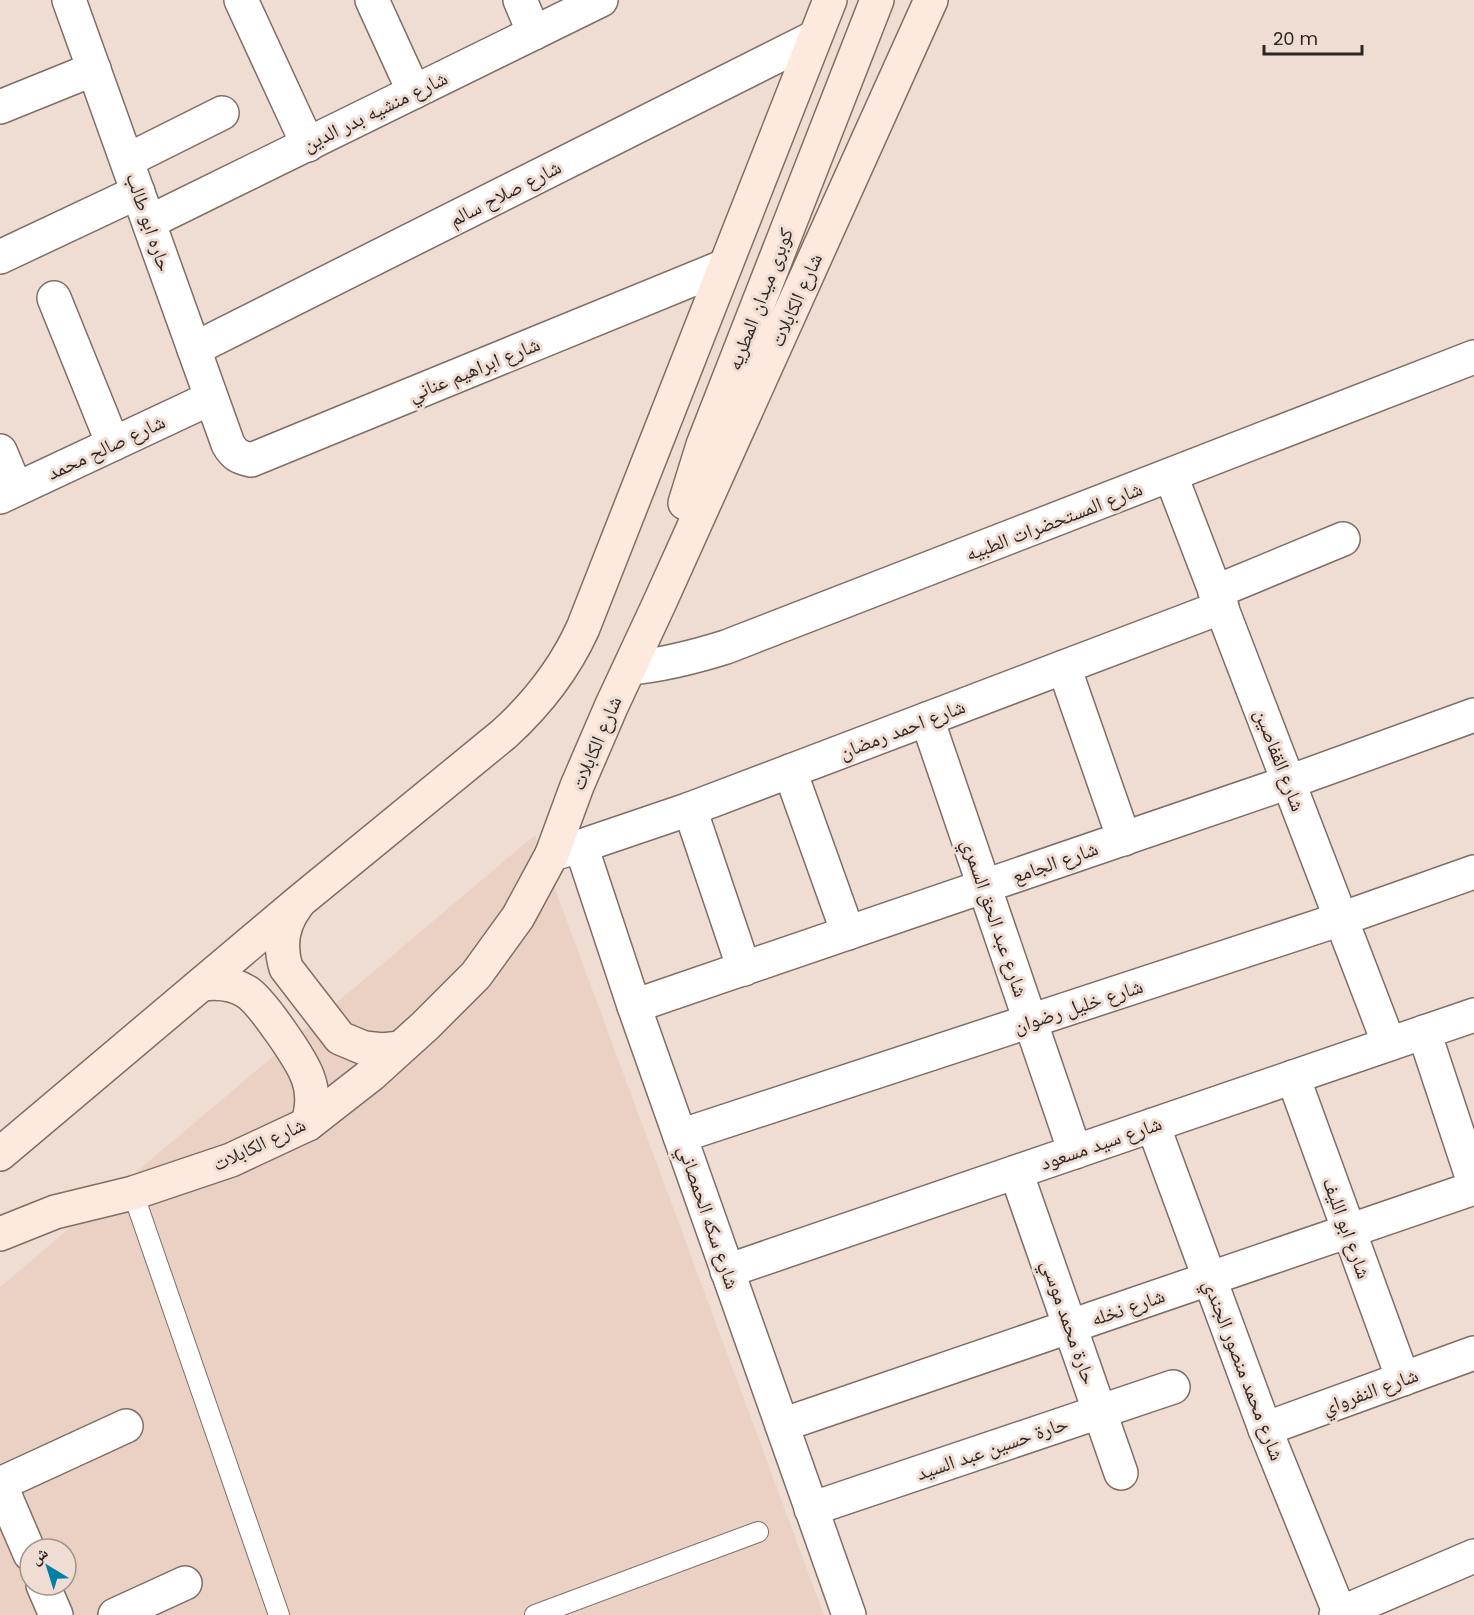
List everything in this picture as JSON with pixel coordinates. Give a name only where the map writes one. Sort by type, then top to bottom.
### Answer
[{"type":"main road","points":[[0,1154],[504,734],[541,697],[566,662],[583,628],[830,0]]},
{"type":"main road","name":"كوبرى ميدان المطريه","points":[[659,604],[703,445],[877,0]]},
{"type":"main road","name":"شارع الكابلات","points":[[0,1234],[55,1212],[133,1193],[231,1160],[308,1124],[372,1074],[476,975],[566,850],[589,756],[931,0]]},
{"type":"main road","points":[[300,902],[290,914],[285,928],[282,956],[286,968],[340,1038],[364,1048],[382,1050],[400,1048]]},
{"type":"main road","points":[[202,984],[218,982],[234,986],[247,992],[258,1002],[308,1077],[312,1091],[312,1107],[308,1124]]},
{"type":"street","name":"حاره ابو طالب","points":[[69,0],[228,444]]},
{"type":"street","points":[[241,0],[308,145]]},
{"type":"street","points":[[372,0],[414,92]]},
{"type":"street","points":[[520,0],[534,33]]},
{"type":"street","name":"شارع منشيه بدر الدين","points":[[0,257],[143,207],[308,145],[601,0]]},
{"type":"street","name":"شارع صلاح سالم","points":[[194,349],[815,37]]},
{"type":"street","points":[[0,107],[94,69]]},
{"type":"street","points":[[128,160],[222,113]]},
{"type":"street","name":"شارع ابراهيم عناني","points":[[228,444],[234,454],[251,460],[725,266]]},
{"type":"street","points":[[54,298],[113,444]]},
{"type":"street","name":"شارع المستحضرات الطبيه","points":[[630,668],[679,661],[726,647],[1474,357]]},
{"type":"street","name":"شارع صالح محمد","points":[[8,493],[211,398]]},
{"type":"street","points":[[0,451],[8,493]]},
{"type":"street","name":"شارع القفاصين","points":[[1172,476],[1389,1044]]},
{"type":"street","name":"شارع احمد رمضان","points":[[566,850],[690,809],[1064,667],[1219,600],[1343,539]]},
{"type":"street","points":[[1064,667],[1124,839]]},
{"type":"street","name":"شارع الجامع","points":[[634,1006],[1289,782],[1474,715]]},
{"type":"street","name":"شارع عبد الحق السمري","points":[[927,719],[1075,1152]]},
{"type":"street","points":[[790,771],[848,933]]},
{"type":"street","points":[[690,809],[744,969]]},
{"type":"street","name":"شارع سكه الحمصاني","points":[[566,850],[634,1006],[849,1615]]},
{"type":"street","name":"شارع خليل رضوان","points":[[680,1136],[1341,919],[1474,872]]},
{"type":"street","name":"شارع سيد مسعود","points":[[728,1271],[1474,1015]]},
{"type":"street","points":[[1424,1032],[1474,1183]]},
{"type":"street","name":"شارع ابو الليف","points":[[1293,1077],[1403,1379]]},
{"type":"street","name":"شارع محمد منصور الجندي","points":[[1153,1125],[1265,1429],[1338,1614]]},
{"type":"street","name":"حارة محمد موسي","points":[[1016,1172],[1121,1473]]},
{"type":"street","name":"شارع نخله","points":[[782,1425],[1474,1188]]},
{"type":"street","name":"شارع النفرواي","points":[[1265,1429],[1474,1353]]},
{"type":"street","name":"حارة حسين عبد السيد","points":[[811,1509],[1173,1387]]},
{"type":"street","points":[[23,1537],[0,1484],[126,1426]]},
{"type":"street","points":[[1338,1614],[1474,1556]]},
{"type":"street","points":[[115,1615],[185,1583]]},
{"type":"street","points":[[48,1597],[56,1615]]},
{"type":"lane","points":[[133,1193],[279,1615]]},
{"type":"lane","points":[[535,1615],[758,1533]]},
{"type":"shaded area","points":[[535,835],[824,1615],[0,1615],[0,1287]]}]
